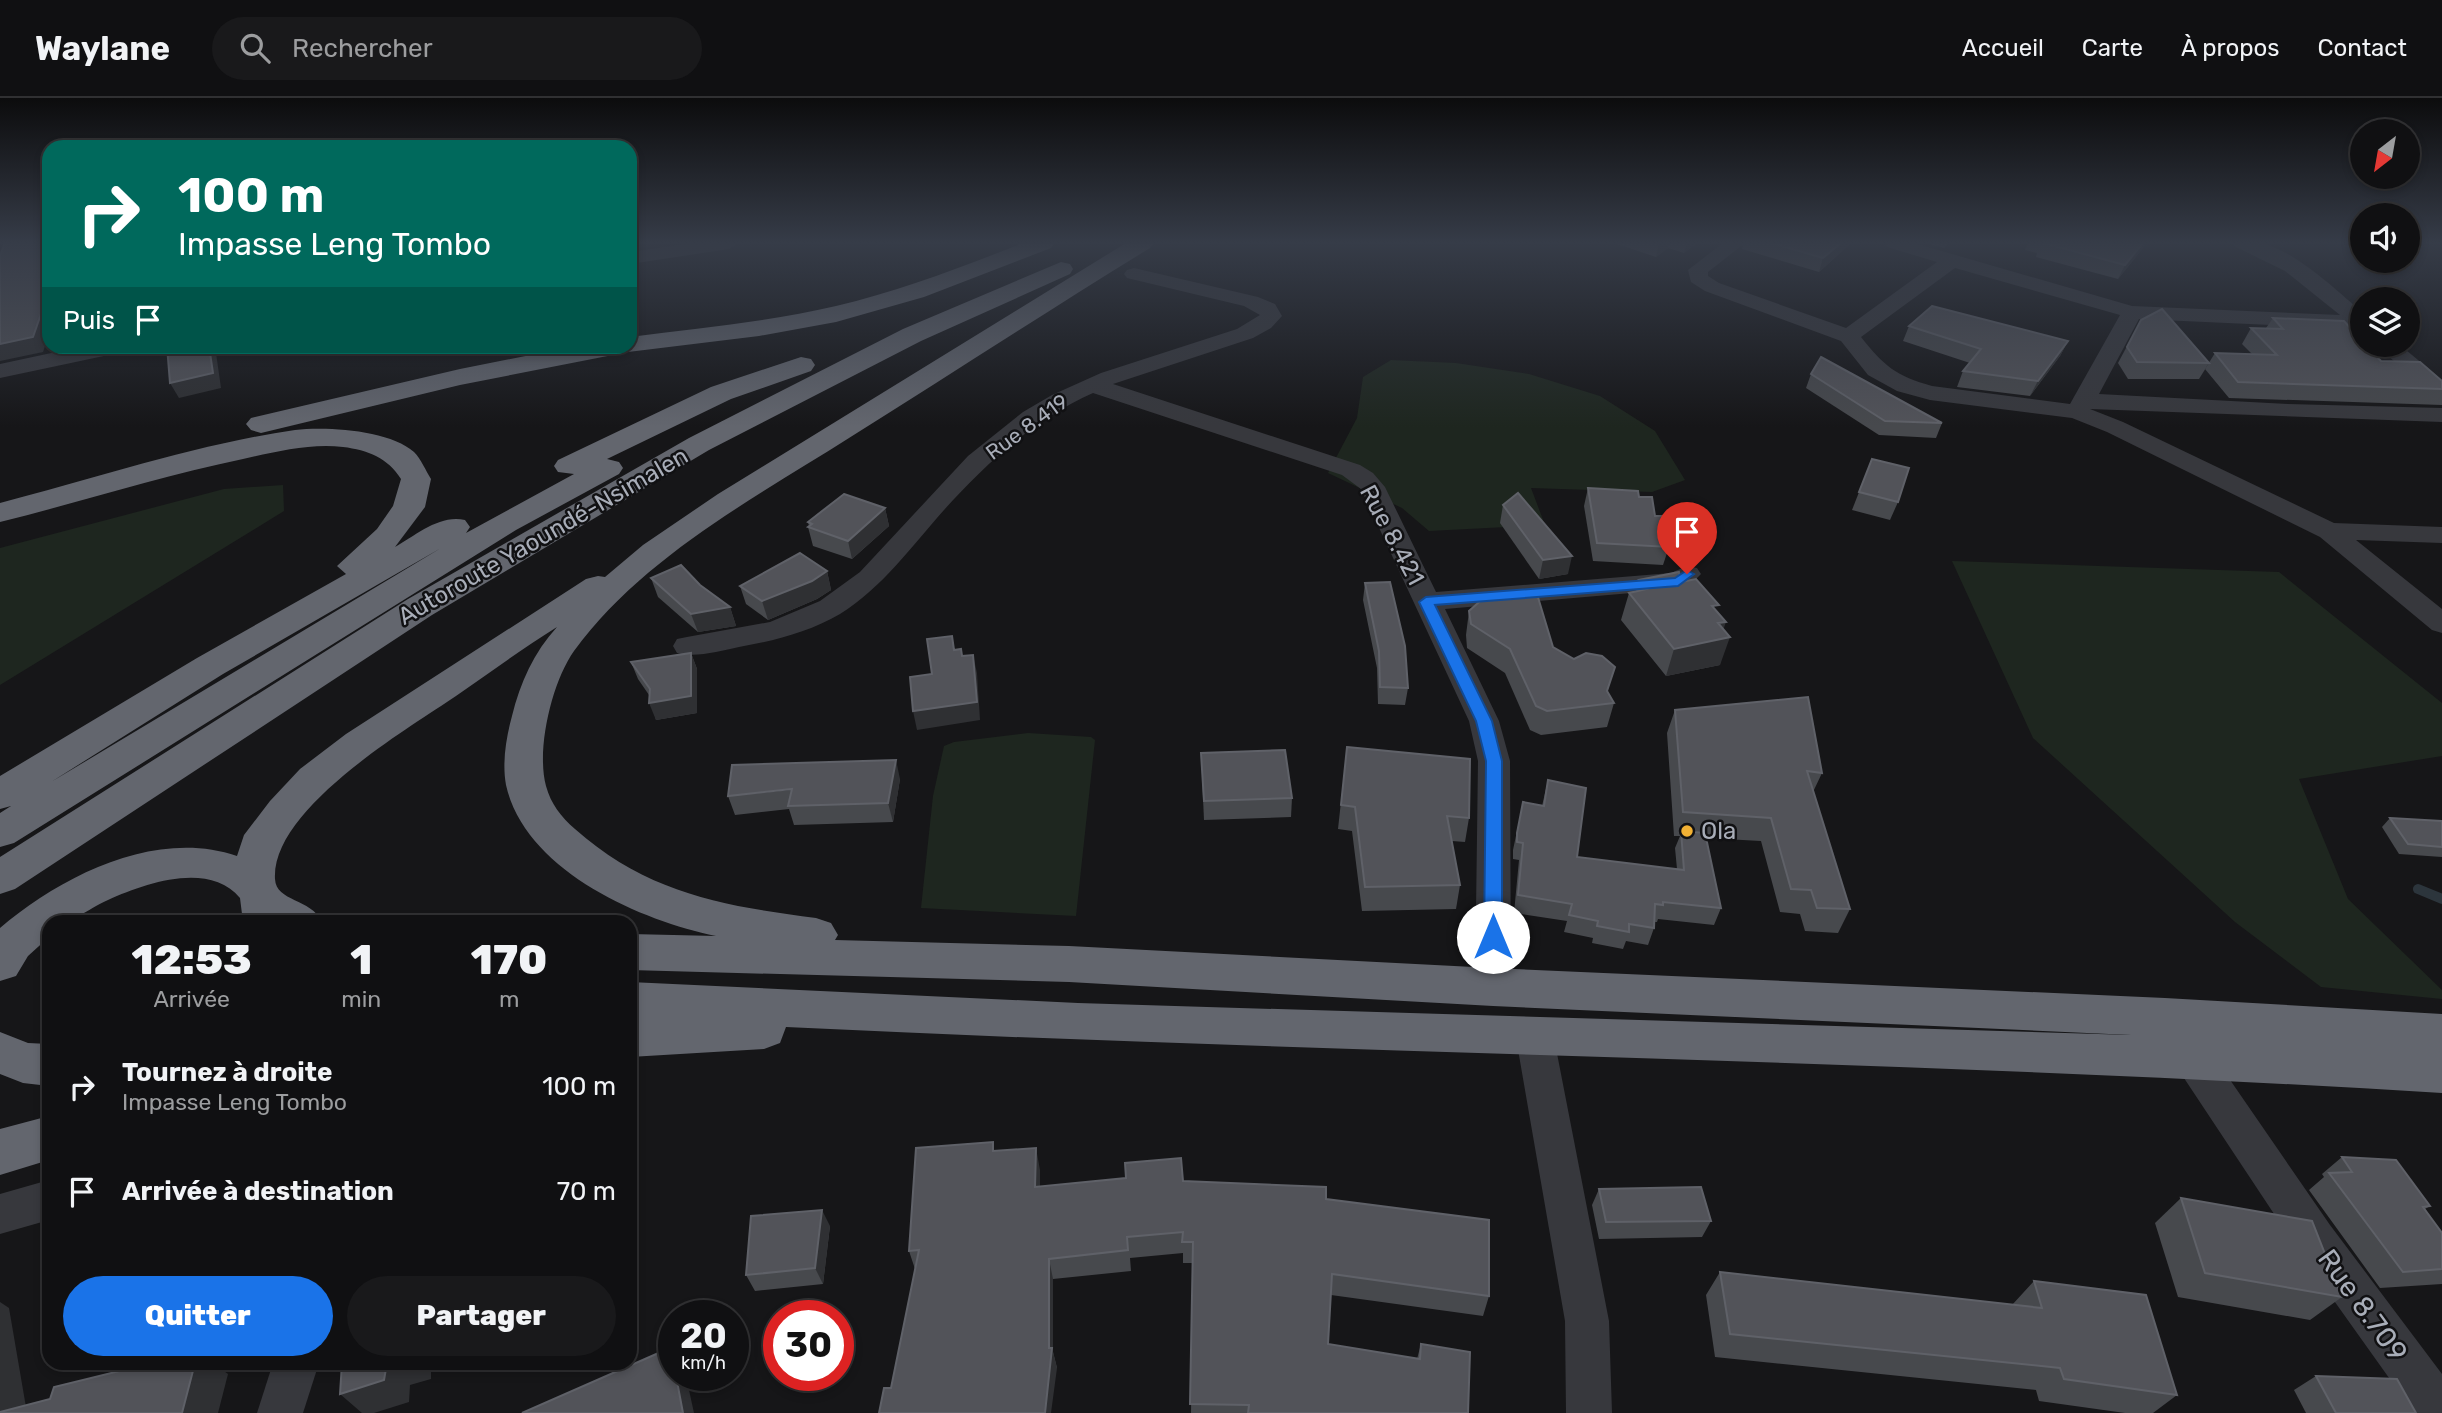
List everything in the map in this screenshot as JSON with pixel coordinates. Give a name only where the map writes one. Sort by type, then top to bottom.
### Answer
[{"type":"highway","points":[[637,344],[767,327],[836,314],[869,304]]},
{"type":"highway","name":"Autoroute Yaoundé-Nsimalen","points":[[0,832],[505,523],[801,365],[929,304]]},
{"type":"highway","name":"Autoroute Yaoundé-Nsimalen","points":[[0,878],[420,607],[699,444],[912,335],[981,304]]},
{"type":"highway","points":[[271,908],[259,846],[284,811],[314,779],[359,743],[518,636],[654,552],[817,445],[1058,304]]},
{"type":"highway","points":[[0,493],[361,400],[460,377],[579,354]]},
{"type":"highway","points":[[0,795],[209,666],[396,558],[570,466],[721,393],[801,365]]},
{"type":"highway","points":[[0,513],[215,456],[297,439],[341,438],[377,445],[403,458],[416,479],[409,507],[388,536],[355,565],[209,666]]},
{"type":"highway","points":[[654,552],[603,598],[561,644],[534,699],[524,770],[537,817],[574,855],[631,893],[702,917],[780,931],[1069,964]]},
{"type":"highway","points":[[46,915],[116,878],[157,866],[183,864],[228,868],[271,908]]},
{"type":"highway","points":[[0,918],[74,898]]},
{"type":"highway","points":[[0,963],[13,942],[42,918]]},
{"type":"highway","points":[[637,952],[1069,964],[1493,987],[2151,1017],[2442,1034]]},
{"type":"highway","points":[[637,1001],[1078,1022],[2192,1057],[2442,1072]]},
{"type":"highway","points":[[637,1037],[732,1030],[1078,1022]]},
{"type":"highway","points":[[0,1052],[23,1063],[42,1064]]},
{"type":"highway","points":[[0,1152],[42,1140]]},
{"type":"street","name":"Rue 8.419","points":[[687,646],[769,633],[806,620],[831,606],[875,576],[954,484],[993,449],[1048,407],[1093,386],[1250,332],[1263,325],[1271,316],[1268,308],[1259,304]]},
{"type":"street","points":[[1762,304],[1849,335],[1876,370],[1905,386],[1930,393],[2080,406],[2442,415]]},
{"type":"street","points":[[1849,335],[1887,304]]},
{"type":"street","points":[[2101,304],[2132,312],[2350,321]]},
{"type":"street","points":[[2080,406],[2132,312]]},
{"type":"street","points":[[0,371],[80,354]]},
{"type":"street","points":[[2402,357],[2442,392]]},
{"type":"street","name":"Rue 8.421","points":[[1093,386],[1351,470],[1372,487],[1484,721],[1494,761],[1493,987]]},
{"type":"street","points":[[2080,406],[2115,427],[2329,531],[2442,624]]},
{"type":"street","points":[[2329,531],[2442,535]]},
{"type":"street","points":[[1426,602],[1678,582],[1687,574]]},
{"type":"street","points":[[1535,1038],[1587,1321],[1589,1413]]},
{"type":"street","name":"Rue 8.709","points":[[2192,1057],[2315,1239],[2442,1413]]},
{"type":"street","points":[[0,1214],[42,1202]]},
{"type":"street","points":[[280,1413],[294,1370]]},
{"type":"shaded area","points":[[1391,360],[1456,363],[1529,374],[1600,396],[1655,431],[1685,480],[1652,492],[1531,488],[1545,525],[1429,531],[1402,508],[1328,473],[1357,418],[1363,377]]},
{"type":"shaded area","points":[[283,485],[284,511],[0,685],[0,548],[224,489]]},
{"type":"shaded area","points":[[1952,561],[2279,572],[2442,703],[2442,756],[2299,779],[2348,899],[2442,990],[2442,999],[2321,987],[2235,922],[2033,738]]},
{"type":"shaded area","points":[[1028,733],[1091,737],[1095,740],[1076,916],[921,908],[933,796],[944,746],[954,742]]},
{"type":"building","points":[[0,304],[42,304],[33,337],[0,344]]},
{"type":"building","points":[[1932,306],[2068,341],[2038,381],[1963,371],[1981,349],[1909,326]]},
{"type":"building","points":[[2162,309],[2209,363],[2137,362],[2127,347],[2141,320]]},
{"type":"building","points":[[2273,318],[2344,321],[2350,328],[2350,357],[2420,362],[2442,381],[2442,389],[2238,382],[2215,353],[2277,355],[2251,328],[2283,329]]},
{"type":"building","points":[[168,354],[210,354],[213,373],[170,383]]},
{"type":"building","points":[[1821,357],[1942,423],[1885,421],[1811,374]]},
{"type":"building","points":[[1872,459],[1909,468],[1898,502],[1859,492]]},
{"type":"building","points":[[1588,488],[1638,491],[1639,497],[1652,497],[1655,516],[1662,516],[1669,547],[1597,543]]},
{"type":"building","points":[[1518,493],[1572,556],[1543,560],[1503,505]]},
{"type":"building","points":[[844,494],[885,508],[848,541],[808,527],[812,524],[808,522]]},
{"type":"building","points":[[800,553],[827,571],[812,581],[762,601],[740,586]]},
{"type":"building","points":[[681,565],[700,585],[730,607],[691,614],[651,578]]},
{"type":"building","points":[[1679,572],[1681,582],[1696,579],[1719,605],[1712,606],[1726,622],[1718,623],[1730,637],[1674,649],[1629,593],[1647,589],[1639,580]]},
{"type":"building","points":[[1390,582],[1405,646],[1408,688],[1380,687],[1379,651],[1365,583]]},
{"type":"building","points":[[1537,594],[1553,647],[1574,659],[1586,653],[1602,656],[1615,667],[1607,691],[1614,703],[1547,711],[1536,706],[1510,649],[1471,624],[1469,611],[1486,596]]},
{"type":"building","points":[[952,636],[954,650],[961,649],[962,656],[973,655],[977,702],[913,711],[910,677],[932,674],[927,639]]},
{"type":"building","points":[[691,653],[691,696],[649,703],[650,689],[631,662]]},
{"type":"building","points":[[1808,697],[1822,773],[1807,771],[1850,909],[1817,908],[1811,890],[1791,889],[1771,818],[1683,812],[1675,710]]},
{"type":"building","points":[[1347,747],[1470,759],[1469,818],[1447,816],[1460,885],[1365,887],[1355,807],[1341,805]]},
{"type":"building","points":[[1285,750],[1292,798],[1204,801],[1201,753]]},
{"type":"building","points":[[896,760],[888,803],[788,806],[792,789],[728,796],[732,765]]},
{"type":"building","points":[[1548,780],[1586,788],[1577,857],[1684,870],[1681,831],[1705,833],[1721,908],[1663,902],[1663,905],[1655,904],[1654,928],[1629,924],[1629,932],[1597,926],[1598,921],[1569,915],[1572,904],[1518,895],[1523,843],[1517,842],[1517,833],[1523,802],[1544,806]]},
{"type":"building","points":[[2390,818],[2442,821],[2442,847],[2408,844]]},
{"type":"building","points":[[993,1142],[993,1151],[1036,1148],[1035,1187],[1126,1178],[1125,1163],[1181,1158],[1183,1181],[1326,1187],[1326,1199],[1489,1220],[1489,1296],[1332,1274],[1328,1344],[1420,1359],[1421,1344],[1470,1352],[1468,1413],[1248,1413],[1249,1405],[1190,1404],[1193,1242],[1182,1242],[1183,1232],[1127,1237],[1128,1250],[1049,1259],[1049,1348],[1052,1348],[1045,1413],[879,1413],[884,1388],[891,1388],[919,1250],[909,1251],[916,1148]]},
{"type":"building","points":[[2342,1157],[2396,1160],[2430,1206],[2423,1207],[2442,1233],[2442,1269],[2403,1272],[2329,1173],[2352,1172]]},
{"type":"building","points":[[1701,1187],[1711,1221],[1606,1222],[1599,1189]]},
{"type":"building","points":[[2181,1198],[2312,1221],[2342,1297],[2205,1273]]},
{"type":"building","points":[[822,1210],[815,1268],[746,1275],[751,1216]]},
{"type":"building","points":[[1720,1272],[2042,1308],[2034,1281],[2146,1295],[2177,1395],[2064,1379],[2060,1368],[1730,1334]]},
{"type":"building","points":[[658,1353],[658,1391],[679,1391],[683,1413],[522,1413],[620,1370],[637,1370],[637,1362]]},
{"type":"building","points":[[123,1370],[193,1370],[182,1413],[0,1413],[50,1399],[54,1387]]},
{"type":"building","points":[[342,1370],[386,1370],[384,1380],[340,1394]]},
{"type":"building","points":[[2316,1376],[2397,1379],[2416,1413],[2336,1413]]},
{"type":"waterway","points":[[2418,889],[2442,899]]},
{"type":"place","name":"Ola","points":[[1687,831]]},
{"type":"route","points":[[1493,937],[1494,761],[1484,721],[1426,602],[1678,582],[1687,574]]}]
